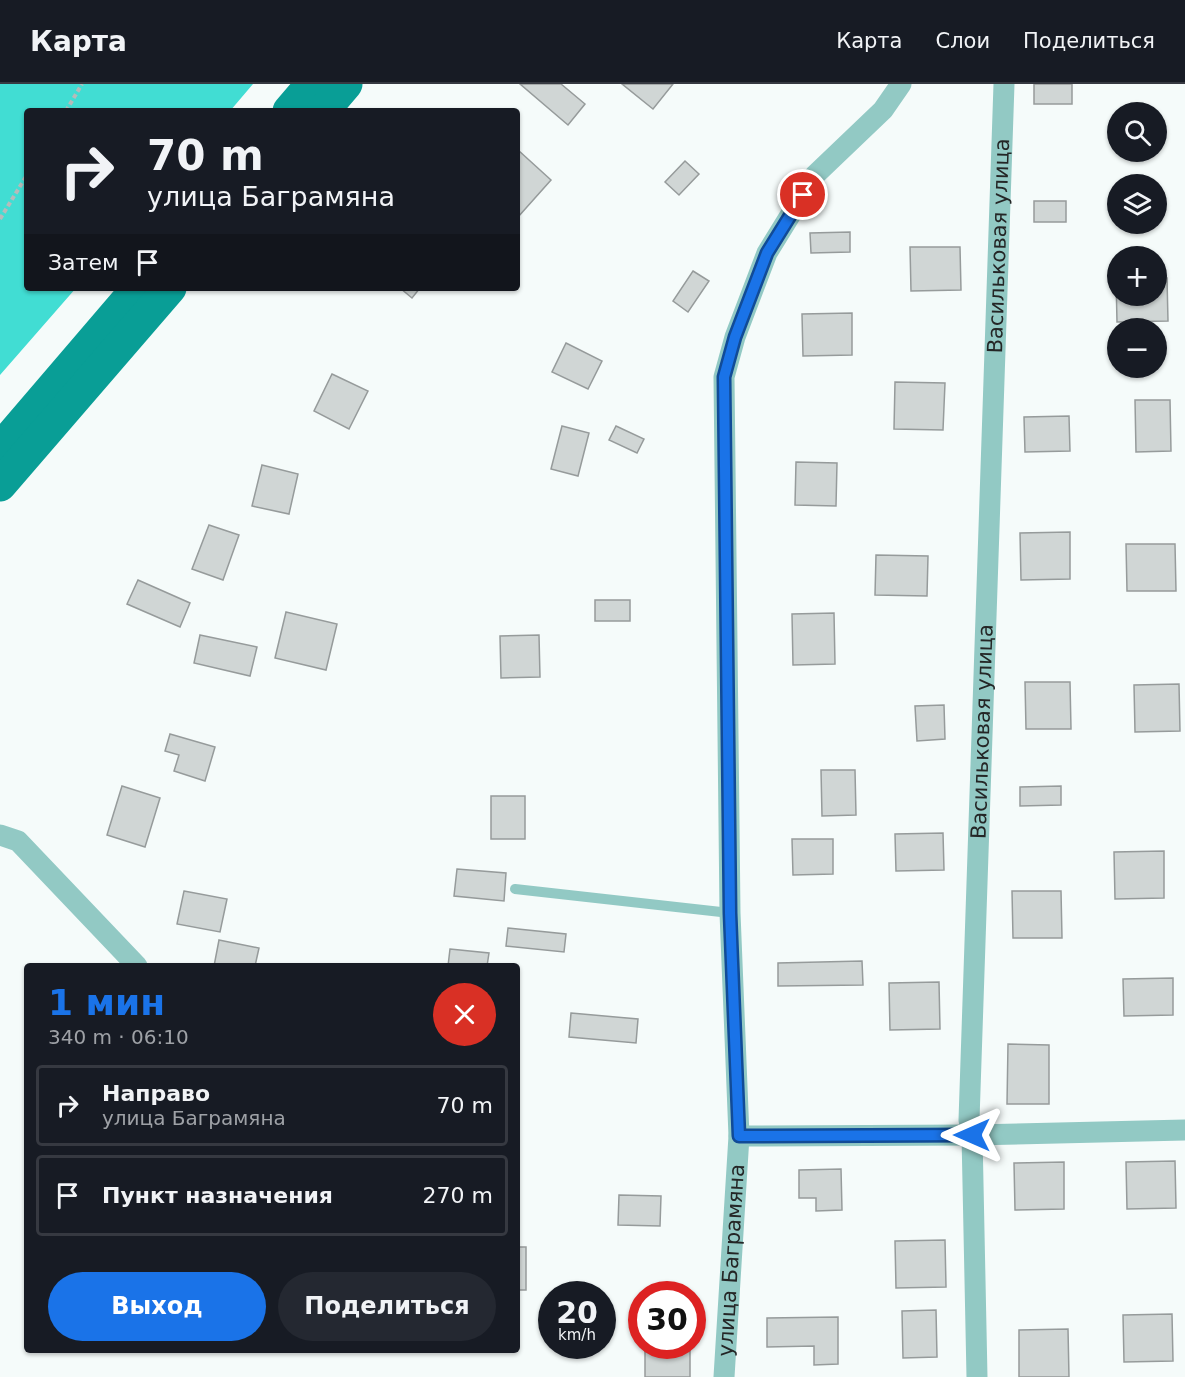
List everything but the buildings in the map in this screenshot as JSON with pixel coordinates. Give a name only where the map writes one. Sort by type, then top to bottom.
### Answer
[{"type":"main road","points":[[292,108],[312,84]]},
{"type":"main road","points":[[325,108],[346,84]]},
{"type":"main road","points":[[0,448],[135,291]]},
{"type":"main road","points":[[0,485],[167,291]]},
{"type":"street","name":"улица Баграмяна","points":[[723,1377],[739,1136],[730,913],[724,377],[735,337],[767,253],[815,175],[884,110],[901,84]]},
{"type":"street","name":"Васильковая улица","points":[[977,1377],[972,1135],[969,1108],[1004,84]]},
{"type":"street","points":[[0,835],[18,841],[134,963]]},
{"type":"street","points":[[739,1136],[972,1135],[1185,1130]]},
{"type":"lane","points":[[515,889],[730,913]]},
{"type":"path","points":[[68,108],[82,84]]},
{"type":"path","points":[[0,219],[24,180]]},
{"type":"shaded area","points":[[0,84],[253,84],[233,108],[24,108],[24,291],[73,291],[0,375]]},
{"type":"route","points":[[803,195],[767,253],[735,337],[724,377],[730,913],[739,1136],[972,1135]]}]
